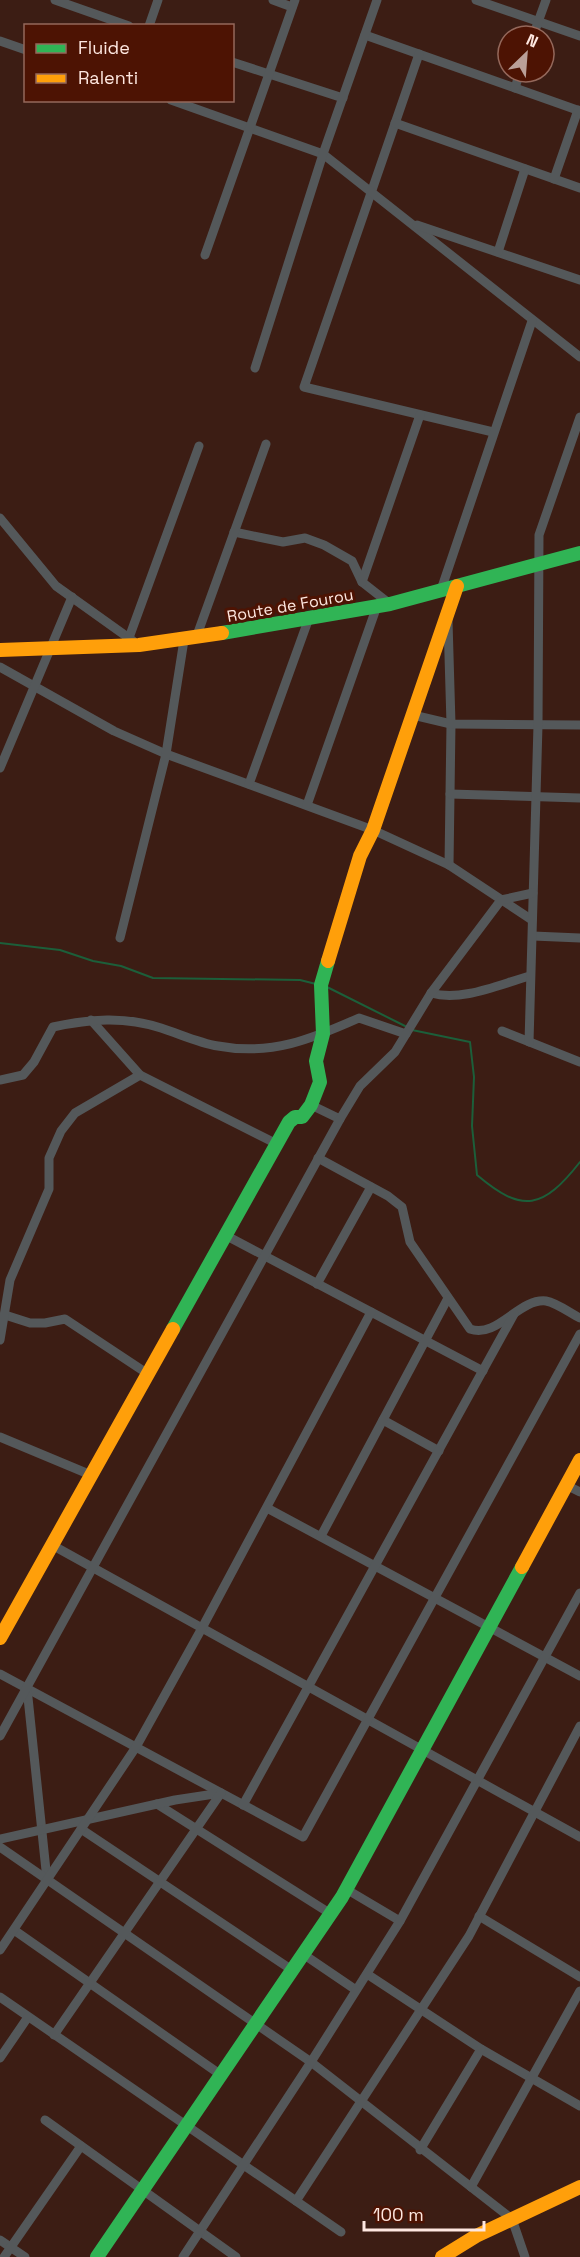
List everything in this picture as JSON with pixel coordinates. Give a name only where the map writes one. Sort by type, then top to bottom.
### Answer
[{"type":"street","points":[[55,0],[123,24]]},
{"type":"street","points":[[150,24],[158,0]]},
{"type":"street","points":[[205,255],[293,3],[273,0]]},
{"type":"street","points":[[255,368],[323,154],[377,0]]},
{"type":"street","points":[[476,0],[580,36]]},
{"type":"street","points":[[537,24],[546,0]]},
{"type":"street","points":[[365,35],[579,111],[555,179]]},
{"type":"street","points":[[0,41],[24,49]]},
{"type":"street","points":[[419,54],[304,387],[493,432]]},
{"type":"street","points":[[234,63],[343,98]]},
{"type":"street","points":[[515,88],[516,84]]},
{"type":"street","points":[[176,102],[323,154],[580,357]]},
{"type":"street","points":[[395,123],[580,188]]},
{"type":"street","points":[[498,252],[525,169]]},
{"type":"street","points":[[411,223],[580,280]]},
{"type":"street","points":[[441,590],[532,321]]},
{"type":"street","points":[[362,582],[420,415]]},
{"type":"street","points":[[529,1042],[538,725],[539,535],[580,417]]},
{"type":"street","points":[[120,938],[166,754],[190,639],[234,532],[266,444]]},
{"type":"street","points":[[0,518],[56,586],[131,643],[199,446]]},
{"type":"street","points":[[234,532],[283,543],[305,538],[324,545],[352,561],[362,582],[384,605],[307,805]]},
{"type":"street","name":"Route de Fourou","points":[[0,650],[50,649],[190,639],[384,605],[580,553]]},
{"type":"street","points":[[1,1632],[289,1122],[294,1117],[302,1117],[311,1105],[320,1082],[316,1061],[323,1034],[321,985],[360,856],[374,830],[457,586]]},
{"type":"street","points":[[0,768],[72,597]]},
{"type":"street","points":[[448,614],[451,724],[450,865]]},
{"type":"street","points":[[249,784],[309,618]]},
{"type":"street","points":[[0,667],[114,731],[166,754],[374,830],[450,865],[532,920]]},
{"type":"street","points":[[413,715],[451,724],[580,725]]},
{"type":"street","points":[[450,794],[580,798]]},
{"type":"street","points":[[0,1736],[4,1720],[27,1688],[318,1158],[360,1086],[395,1052],[413,1019],[431,993],[501,900],[533,893]]},
{"type":"street","points":[[533,936],[580,938]]},
{"type":"street","points":[[431,993],[444,997],[459,995],[530,976]]},
{"type":"street","points":[[0,1080],[23,1075],[34,1062],[53,1027],[91,1020],[130,1020],[217,1046],[251,1049],[295,1044],[359,1018],[406,1034]]},
{"type":"street","points":[[91,1020],[140,1074],[277,1144]]},
{"type":"street","points":[[502,1031],[580,1062]]},
{"type":"street","points":[[0,1340],[10,1280],[49,1189],[50,1158],[61,1131],[75,1113],[140,1074]]},
{"type":"street","points":[[311,1105],[340,1119]]},
{"type":"street","points":[[318,1158],[371,1187],[402,1208],[410,1242],[470,1329],[478,1332],[537,1302],[549,1301],[580,1318]]},
{"type":"street","points":[[317,1284],[371,1187]]},
{"type":"street","points":[[225,1235],[483,1371]]},
{"type":"street","points":[[321,1536],[448,1298]]},
{"type":"street","points":[[0,1950],[136,1747],[371,1312]]},
{"type":"street","points":[[243,1805],[514,1314]]},
{"type":"street","points":[[5,1315],[30,1323],[65,1319],[147,1374]]},
{"type":"street","points":[[0,1674],[303,1837],[580,1334]]},
{"type":"street","points":[[383,1420],[440,1451]]},
{"type":"street","points":[[0,1437],[91,1475]]},
{"type":"street","points":[[97,2257],[331,1914],[580,1460]]},
{"type":"street","points":[[566,1485],[580,1492]]},
{"type":"street","points":[[267,1508],[580,1676]]},
{"type":"street","points":[[52,1545],[580,1837]]},
{"type":"street","points":[[183,2257],[400,1921],[580,1593]]},
{"type":"street","points":[[27,1688],[47,1880]]},
{"type":"street","points":[[297,2201],[422,2010],[479,1916],[580,1726]]},
{"type":"street","points":[[0,1839],[157,1804],[221,1793]]},
{"type":"street","points":[[54,2035],[221,1793]]},
{"type":"street","points":[[157,1804],[331,1914]]},
{"type":"street","points":[[81,1829],[292,1970]]},
{"type":"street","points":[[0,1847],[311,2062],[420,2150],[512,2219],[525,2257]]},
{"type":"street","points":[[346,1889],[400,1921]]},
{"type":"street","points":[[479,1916],[580,1977]]},
{"type":"street","points":[[14,1930],[221,2075]]},
{"type":"street","points":[[303,1954],[356,1990]]},
{"type":"street","points":[[367,1974],[481,2049],[580,2106]]},
{"type":"street","points":[[471,2187],[580,1991]]},
{"type":"street","points":[[0,1997],[341,2232]]},
{"type":"street","points":[[0,2058],[28,2017]]},
{"type":"street","points":[[420,2150],[481,2049]]},
{"type":"street","points":[[45,2120],[236,2257]]},
{"type":"street","points":[[4,2257],[81,2146]]},
{"type":"street","points":[[442,2257],[476,2236],[579,2191]]},
{"type":"street","points":[[0,2240],[25,2257]]},
{"type":"waterway","points":[[0,943],[60,950],[93,961],[121,966],[153,978],[300,980],[316,984]]},
{"type":"waterway","points":[[327,987],[407,1027]]},
{"type":"waterway","points":[[412,1030],[470,1042],[474,1077],[472,1126],[477,1175],[493,1188],[507,1196],[532,1201],[555,1189],[580,1162]]},
{"type":"traffic: fast","points":[[222,633],[390,604],[580,553]]},
{"type":"traffic: fast","points":[[173,1329],[289,1122],[295,1117],[302,1117],[311,1105],[320,1082],[316,1061],[323,1034],[321,985],[328,961]]},
{"type":"traffic: fast","points":[[97,2257],[342,1897],[522,1567]]},
{"type":"traffic: slow","points":[[328,961],[360,856],[373,830],[457,586]]},
{"type":"traffic: slow","points":[[0,650],[139,645],[222,633]]},
{"type":"traffic: slow","points":[[0,1638],[173,1329]]},
{"type":"traffic: slow","points":[[522,1567],[580,1460]]},
{"type":"traffic: slow","points":[[442,2257],[476,2236],[580,2187]]}]
